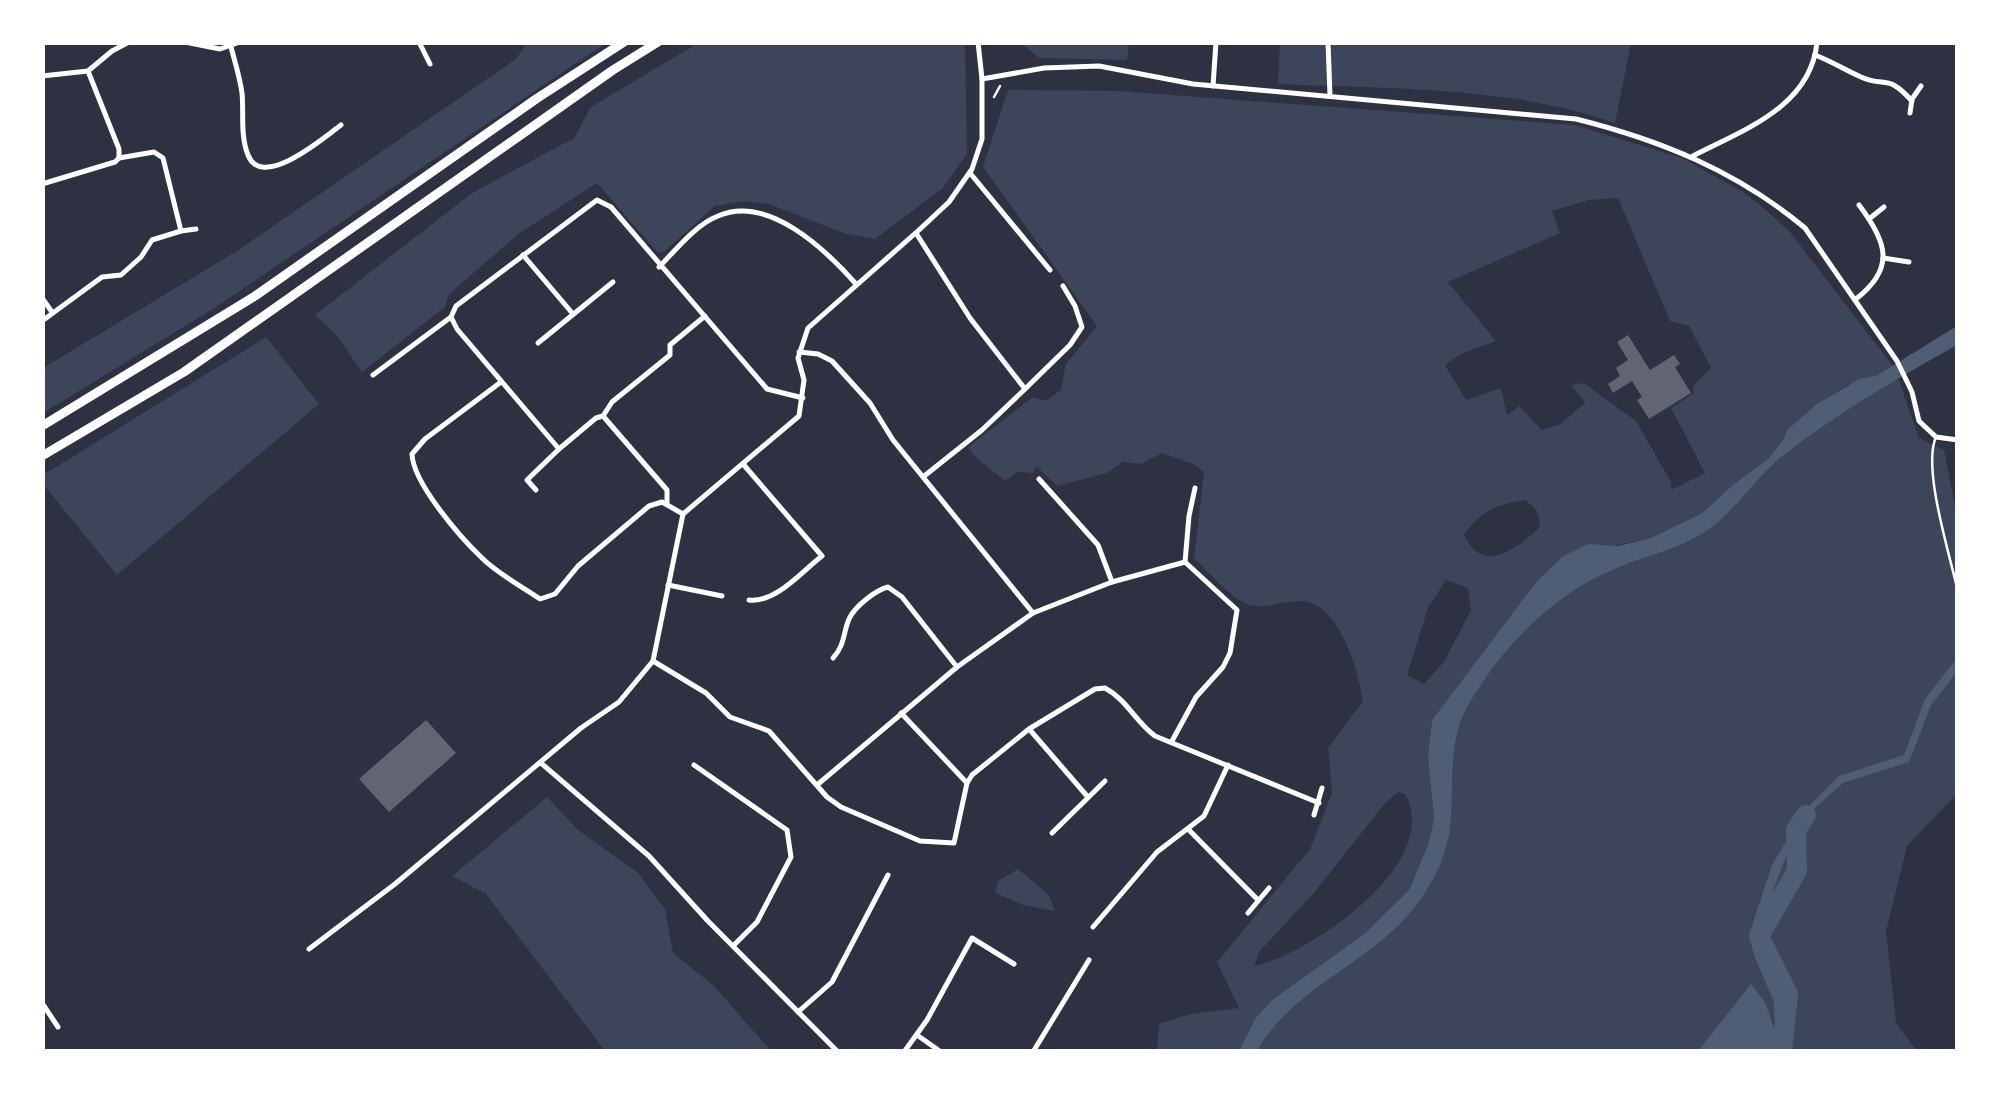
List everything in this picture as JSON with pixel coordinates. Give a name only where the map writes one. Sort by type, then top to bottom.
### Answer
[{"type":"highway","points":[[42,426],[255,296],[624,42]]},
{"type":"highway","points":[[42,456],[184,372],[658,42]]},
{"type":"street","points":[[42,76],[88,71],[129,42]]},
{"type":"street","points":[[185,42],[210,49],[240,42]]},
{"type":"street","points":[[419,42],[430,64]]},
{"type":"street","points":[[309,948],[434,854],[581,728],[619,702],[653,661],[682,514],[799,416],[804,380],[799,352],[808,328],[916,234],[949,202],[970,173],[982,139],[978,42]]},
{"type":"street","points":[[1213,86],[1216,42]]},
{"type":"street","points":[[1328,42],[1330,96]]},
{"type":"street","points":[[1693,156],[1778,111],[1797,93],[1817,42]]},
{"type":"street","points":[[231,47],[242,96],[240,112],[247,153],[254,164],[262,167],[300,157],[340,125]]},
{"type":"street","points":[[1815,55],[1867,80],[1895,84],[1912,101]]},
{"type":"street","points":[[982,79],[1044,68],[1098,66],[1213,86],[1576,119],[1634,134],[1693,156],[1805,228],[1897,361],[1919,421],[1936,437],[1958,440]]},
{"type":"street","points":[[88,71],[119,149],[119,158]]},
{"type":"street","points":[[1910,113],[1921,86]]},
{"type":"street","points":[[42,184],[119,158],[154,152],[163,158],[181,231]]},
{"type":"street","points":[[970,173],[1050,270]]},
{"type":"street","points":[[373,376],[451,317],[456,306],[597,200],[611,207],[768,389],[803,398]]},
{"type":"street","points":[[1856,299],[1878,280],[1884,258],[1882,245],[1859,206]]},
{"type":"street","points":[[1869,219],[1884,208]]},
{"type":"street","points":[[659,266],[701,226],[716,216],[735,211],[778,220],[840,265],[857,285]]},
{"type":"street","points":[[42,320],[102,277],[121,274],[141,257],[152,240],[196,229]]},
{"type":"street","points":[[916,234],[970,318],[1025,390]]},
{"type":"street","points":[[523,255],[573,314]]},
{"type":"street","points":[[1884,258],[1909,262]]},
{"type":"street","points":[[538,343],[613,282]]},
{"type":"street","points":[[923,477],[1025,390],[1082,328],[1063,286]]},
{"type":"street","points":[[42,298],[53,312]]},
{"type":"street","points":[[536,490],[527,480],[670,355],[670,346],[705,316]]},
{"type":"street","points":[[451,317],[457,330],[558,449]]},
{"type":"street","points":[[799,352],[818,354],[832,361],[870,403],[923,477],[1033,614]]},
{"type":"street","points":[[501,382],[412,454],[413,468],[483,559],[540,599],[548,598],[556,594],[578,566],[640,513],[662,502],[682,514]]},
{"type":"street","points":[[603,416],[667,490],[668,506]]},
{"type":"street","points":[[743,464],[822,556],[776,594],[761,602],[748,600]]},
{"type":"street","points":[[1039,479],[1098,545],[1112,582]]},
{"type":"street","points":[[1185,562],[1195,488]]},
{"type":"street","points":[[818,785],[956,668],[1033,614],[1112,582],[1185,562]]},
{"type":"street","points":[[1172,742],[1196,697],[1230,653],[1237,610],[1185,562]]},
{"type":"street","points":[[668,585],[722,596]]},
{"type":"street","points":[[833,658],[844,643],[851,614],[886,587],[902,596],[956,668]]},
{"type":"street","points":[[653,661],[706,693],[730,717],[768,731],[841,807],[920,841],[954,843],[972,775],[1030,729],[1095,689],[1105,688],[1122,700],[1141,726],[1155,736],[1319,803]]},
{"type":"street","points":[[901,714],[968,783]]},
{"type":"street","points":[[1030,729],[1087,796]]},
{"type":"street","points":[[541,762],[649,856],[838,1052]]},
{"type":"street","points":[[694,765],[787,830],[791,857],[757,922],[733,946]]},
{"type":"street","points":[[1093,927],[1157,852],[1204,816],[1228,765]]},
{"type":"street","points":[[1052,833],[1105,781]]},
{"type":"street","points":[[1314,815],[1322,788]]},
{"type":"street","points":[[1189,830],[1258,900]]},
{"type":"street","points":[[798,1012],[832,982],[888,875]]},
{"type":"street","points":[[1248,913],[1268,888]]},
{"type":"street","points":[[904,1052],[972,938],[1014,964]]},
{"type":"street","points":[[1033,1052],[1088,960]]},
{"type":"street","points":[[42,1002],[46,1014],[58,1027]]},
{"type":"street","points":[[917,1035],[941,1052]]},
{"type":"lane","points":[[1936,437],[1930,450],[1933,479],[1958,592]]},
{"type":"path","points":[[994,97],[998,87]]},
{"type":"shaded area","points":[[1021,42],[1129,43],[1127,60],[1039,58]]},
{"type":"shaded area","points":[[527,43],[606,43],[216,307],[43,413],[43,368],[237,251],[516,59]]},
{"type":"shaded area","points":[[698,43],[965,43],[967,154],[943,188],[875,239],[846,234],[769,204],[745,201],[715,206],[658,253],[597,183],[520,233],[449,294],[445,307],[362,372],[337,336],[315,315],[472,193],[574,138],[591,107]]},
{"type":"shaded area","points":[[1280,43],[1631,43],[1615,123],[1575,111],[1491,96],[1278,84]]},
{"type":"shaded area","points":[[1008,90],[1119,91],[1575,125],[1682,158],[1743,192],[1790,232],[1893,366],[1847,385],[1818,404],[1787,430],[1768,459],[1702,513],[1651,538],[1562,557],[1536,582],[1432,720],[1428,757],[1434,818],[1429,842],[1409,890],[1364,934],[1272,1000],[1249,1028],[1377,931],[1428,872],[1446,728],[1548,591],[1686,531],[1850,395],[1897,375],[1919,438],[1944,450],[1958,521],[1957,794],[1907,846],[1886,931],[1896,1023],[1917,1051],[1157,1051],[1159,1024],[1190,1014],[1239,1008],[1217,962],[1310,849],[1332,793],[1328,748],[1363,701],[1361,688],[1345,640],[1327,614],[1302,601],[1247,604],[1226,590],[1194,558],[1204,472],[1193,464],[1162,453],[1141,464],[1123,462],[1107,473],[1057,486],[1037,467],[1032,473],[1017,472],[1005,481],[974,456],[968,447],[1033,397],[1046,401],[1061,390],[1066,364],[1097,326],[983,167]],"holes":[[[1618,198],[1670,321],[1689,326],[1711,368],[1693,386],[1694,393],[1671,408],[1705,473],[1671,490],[1671,482],[1636,421],[1584,383],[1571,385],[1585,403],[1560,424],[1542,430],[1519,406],[1507,415],[1501,388],[1466,400],[1445,365],[1461,354],[1496,341],[1448,282],[1560,233],[1552,211],[1589,200]],[[1525,500],[1535,509],[1539,528],[1511,550],[1490,556],[1481,554],[1464,535],[1490,510]],[[1446,580],[1468,588],[1471,610],[1444,662],[1424,684],[1407,675],[1428,608]],[[1399,792],[1405,794],[1412,821],[1406,848],[1389,876],[1337,924],[1307,944],[1254,966],[1259,952],[1313,894],[1386,802]]]},
{"type":"shaded area","points":[[1957,326],[1957,345],[1866,398],[1800,443],[1769,468],[1714,526],[1683,544],[1630,563],[1574,590],[1516,640],[1484,680],[1462,717],[1454,747],[1449,837],[1422,897],[1384,939],[1292,1008],[1257,1051],[1239,1052],[1255,1019],[1272,1000],[1364,934],[1409,890],[1429,842],[1434,818],[1428,757],[1432,720],[1536,582],[1562,557],[1588,544],[1618,546],[1651,538],[1702,513],[1768,459],[1787,430],[1817,404],[1859,379],[1876,376]]},
{"type":"shaded area","points":[[266,337],[319,404],[117,575],[43,484],[43,475]]},
{"type":"shaded area","points":[[1957,658],[1957,672],[1931,705],[1909,762],[1843,783],[1814,809],[1793,839],[1758,930],[1781,1002],[1778,1051],[1698,1051],[1751,984],[1765,1002],[1775,1031],[1774,1002],[1749,935],[1772,865],[1804,811],[1839,776],[1904,755],[1925,699]]},
{"type":"shaded area","points":[[547,797],[577,829],[638,873],[665,909],[673,953],[714,986],[771,1051],[605,1051],[486,894],[452,876]]},
{"type":"shaded area","points":[[1018,869],[1049,895],[1055,911],[1023,905],[995,893],[998,881]]},
{"type":"building","points":[[1628,335],[1650,370],[1674,355],[1680,364],[1675,367],[1691,393],[1649,419],[1637,400],[1642,397],[1632,381],[1613,393],[1608,384],[1620,376],[1616,368],[1628,360],[1617,342]]},
{"type":"building","points":[[426,720],[456,753],[389,812],[359,779]]},
{"type":"waterway","points":[[1782,1052],[1788,994],[1759,936],[1797,871],[1796,830],[1806,815]]}]
